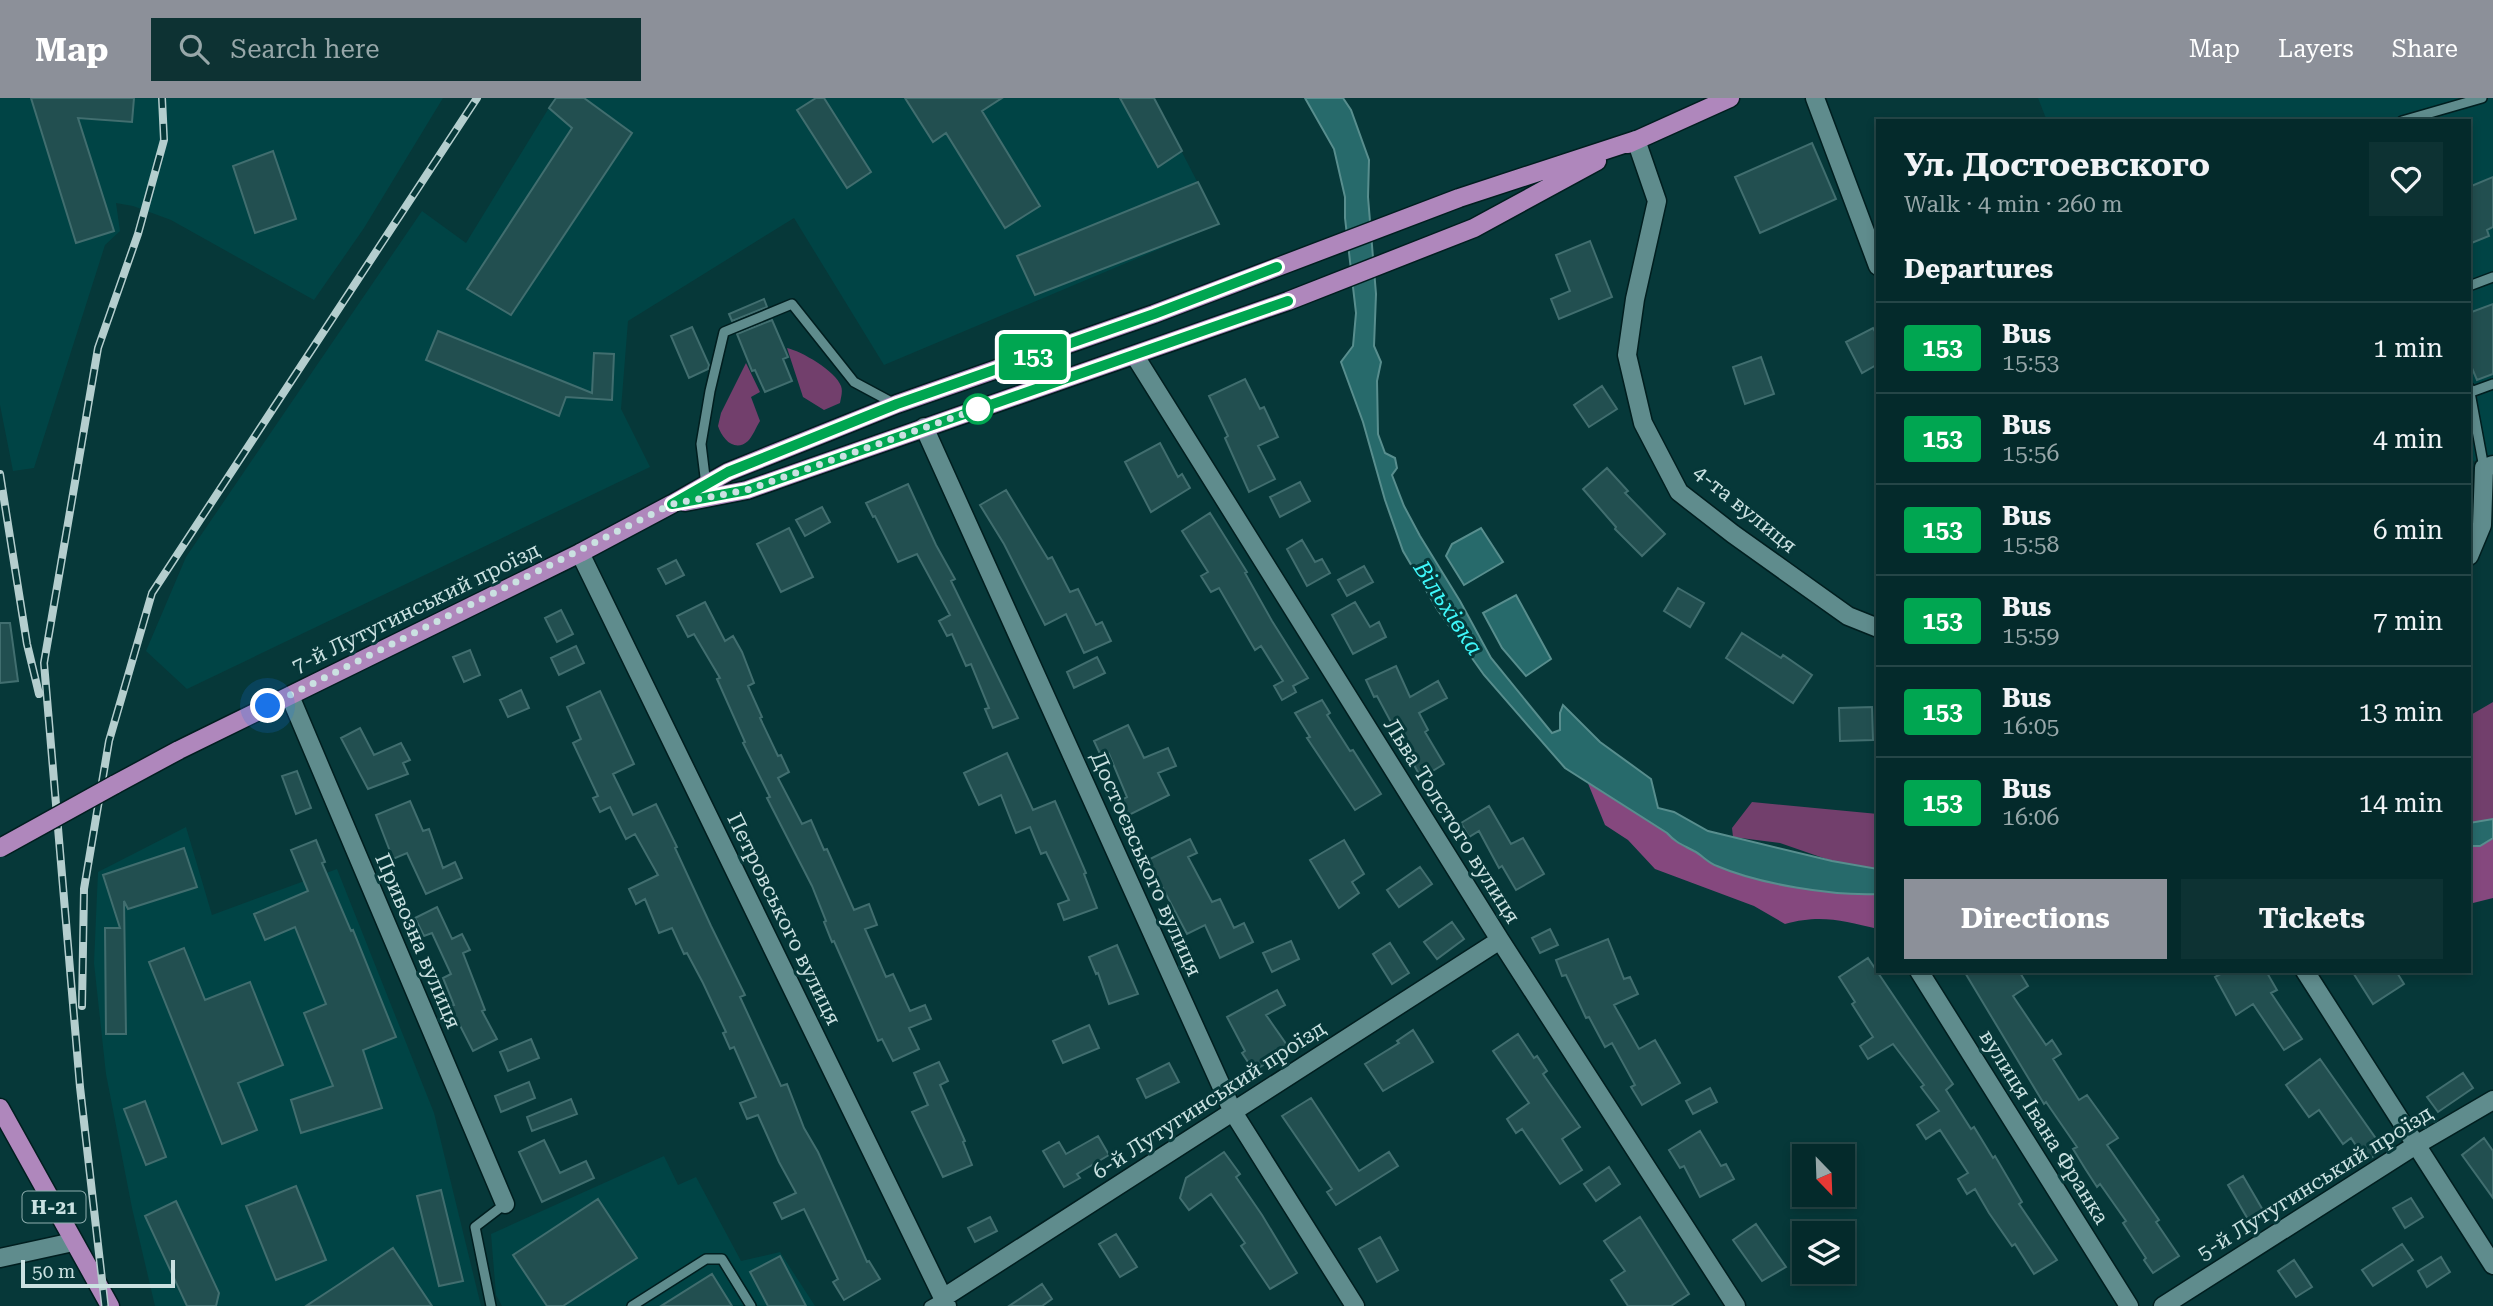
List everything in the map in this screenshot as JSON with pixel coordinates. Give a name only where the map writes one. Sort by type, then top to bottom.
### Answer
[{"type":"main road","points":[[1636,139],[1719,100]]},
{"type":"main road","name":"7-й Лутугинський проїзд","points":[[0,848],[178,750],[580,552],[728,472],[897,404],[1154,314],[1459,198],[1636,139]]},
{"type":"main road","name":"7-й Лутугинський проїзд","points":[[672,504],[747,490],[1288,301],[1474,228],[1636,139]]},
{"type":"main road","name":"Н-21","points":[[0,1108],[110,1306]]},
{"type":"street","points":[[1815,98],[1876,261]]},
{"type":"street","name":"4-та вулиця","points":[[1636,139],[1657,201],[1635,299],[1627,355],[1643,423],[1679,492],[1848,616],[1876,627]]},
{"type":"street","name":"Льва Толстого вулиця","points":[[1135,356],[1500,940],[1737,1306]]},
{"type":"street","name":"Достоєвського вулиця","points":[[924,427],[1233,1112],[1355,1306]]},
{"type":"street","points":[[2471,551],[2482,525],[2488,466]]},
{"type":"street","name":"Петровського вулиця","points":[[580,552],[940,1303]]},
{"type":"street","name":"Привозна вулиця","points":[[290,696],[505,1205]]},
{"type":"street","name":"6-й Лутугинський проїзд","points":[[940,1303],[1500,940]]},
{"type":"street","name":"вулиця Івана Франка","points":[[1920,973],[2129,1306]]},
{"type":"street","points":[[2306,973],[2493,1265]]},
{"type":"street","name":"5-й Лутугинський проїзд","points":[[2163,1306],[2416,1145],[2493,1100]]},
{"type":"street","points":[[0,1258],[73,1242]]},
{"type":"lane","points":[[2409,119],[2482,98]]},
{"type":"lane","points":[[2471,285],[2493,276]]},
{"type":"lane","points":[[706,485],[701,444],[724,332],[792,304],[854,382],[897,404]]},
{"type":"lane","points":[[2471,390],[2493,384]]},
{"type":"lane","points":[[2471,394],[2488,466]]},
{"type":"lane","points":[[491,1306],[475,1227],[505,1205]]},
{"type":"lane","points":[[632,1306],[706,1259],[722,1259],[751,1306]]},
{"type":"shaded area","points":[[0,98],[443,98],[364,228],[314,300],[171,220],[133,206],[116,203],[120,231],[105,245],[34,468],[13,471],[0,405]]},
{"type":"shaded area","points":[[555,98],[1154,98],[1219,224],[884,365],[794,218],[628,321],[621,409],[650,467],[187,689],[146,651],[186,557],[422,211],[466,243]]},
{"type":"shaded area","points":[[2038,98],[2493,98],[2493,457],[2471,461],[2471,119],[2046,119]]},
{"type":"shaded area","points":[[787,348],[809,357],[838,380],[842,388],[840,403],[824,410],[803,397]]},
{"type":"shaded area","points":[[746,363],[760,392],[751,397],[760,421],[748,441],[738,446],[726,440],[718,426],[721,413]]},
{"type":"shaded area","points":[[2493,702],[2493,819],[2471,823],[2471,715]]},
{"type":"shaded area","points":[[1587,781],[1717,866],[1796,888],[1876,894],[1876,929],[1821,919],[1785,924],[1754,906],[1655,869],[1628,840],[1605,825]]},
{"type":"shaded area","points":[[1752,802],[1876,814],[1876,869],[1832,861],[1780,843],[1733,837],[1732,828]]},
{"type":"shaded area","points":[[186,827],[212,915],[337,869],[434,1113],[481,1306],[155,1306],[132,1208],[106,1074],[94,963],[98,872]]},
{"type":"shaded area","points":[[2493,838],[2493,898],[2471,904],[2471,846],[2480,846]]},
{"type":"shaded area","points":[[664,1156],[678,1185],[696,1177],[741,1261],[780,1252],[815,1306],[502,1306],[496,1295],[491,1234]]},
{"type":"water","name":"Вільхівка","points":[[1305,98],[1343,98],[1351,110],[1369,160],[1368,197],[1376,294],[1374,346],[1381,362],[1377,381],[1378,434],[1385,453],[1395,458],[1397,468],[1392,475],[1404,506],[1491,658],[1552,733],[1560,730],[1563,705],[1600,742],[1651,779],[1658,808],[1674,812],[1708,831],[1832,861],[1876,869],[1876,894],[1796,888],[1714,865],[1565,768],[1484,675],[1437,609],[1403,551],[1363,422],[1341,362],[1353,346],[1356,313],[1345,197],[1334,149]]},
{"type":"water","points":[[1481,528],[1503,562],[1464,585],[1446,556],[1452,544]]},
{"type":"water","points":[[1516,595],[1551,659],[1526,676],[1502,648],[1483,613]]},
{"type":"water","points":[[2493,819],[2493,838],[2480,846],[2471,846],[2471,823]]},
{"type":"building","points":[[31,98],[134,98],[132,122],[78,118],[114,231],[76,243]]},
{"type":"building","points":[[556,98],[584,98],[632,133],[511,315],[467,289],[572,128],[549,108]]},
{"type":"building","points":[[816,98],[824,98],[871,172],[847,188],[797,110]]},
{"type":"building","points":[[905,98],[1002,98],[982,111],[1040,206],[1005,228],[946,133],[933,142]]},
{"type":"building","points":[[1120,98],[1154,98],[1182,151],[1158,167]]},
{"type":"building","points":[[1812,143],[1836,199],[1760,233],[1735,177]]},
{"type":"building","points":[[273,151],[296,219],[255,233],[233,166]]},
{"type":"building","points":[[2493,177],[2493,227],[2487,230],[2489,236],[2471,243],[2471,186]]},
{"type":"building","points":[[1198,182],[1219,224],[1035,295],[1017,256]]},
{"type":"building","points":[[1590,241],[1612,297],[1559,319],[1551,299],[1570,291],[1556,255]]},
{"type":"building","points":[[764,299],[767,307],[732,321],[729,314]]},
{"type":"building","points":[[2493,304],[2493,374],[2477,380],[2471,366],[2471,312]]},
{"type":"building","points":[[772,320],[788,357],[783,359],[792,381],[765,392],[755,370],[752,371],[737,334]]},
{"type":"building","points":[[692,327],[709,365],[708,369],[689,378],[671,336]]},
{"type":"building","points":[[1873,328],[1876,333],[1876,365],[1862,373],[1846,342]]},
{"type":"building","points":[[438,331],[592,393],[594,353],[614,354],[612,400],[566,397],[559,416],[426,360]]},
{"type":"building","points":[[1761,357],[1774,394],[1745,404],[1733,367]]},
{"type":"building","points":[[1245,379],[1260,409],[1264,407],[1278,437],[1258,446],[1275,479],[1249,492],[1225,438],[1228,436],[1209,396]]},
{"type":"building","points":[[1602,386],[1617,409],[1589,427],[1574,405]]},
{"type":"building","points":[[1160,443],[1178,477],[1182,474],[1190,488],[1151,512],[1125,462]]},
{"type":"building","points":[[1607,468],[1628,491],[1625,493],[1665,534],[1642,556],[1615,529],[1583,489]]},
{"type":"building","points":[[1300,482],[1310,501],[1280,517],[1270,497]]},
{"type":"building","points":[[908,484],[955,579],[951,581],[1018,718],[993,728],[985,709],[989,708],[971,664],[966,666],[952,634],[947,636],[939,621],[950,615],[917,554],[898,562],[866,503]]},
{"type":"building","points":[[1006,490],[1048,559],[1052,557],[1070,592],[1078,589],[1096,625],[1102,622],[1111,641],[1084,653],[1066,614],[1045,625],[1004,544],[980,505]]},
{"type":"building","points":[[822,507],[830,522],[805,536],[796,520]]},
{"type":"building","points":[[1210,513],[1308,678],[1293,686],[1296,692],[1282,700],[1274,686],[1283,681],[1261,646],[1255,650],[1219,588],[1211,592],[1201,576],[1208,572],[1182,531]]},
{"type":"building","points":[[789,528],[813,577],[781,592],[757,544]]},
{"type":"building","points":[[1302,540],[1315,562],[1322,559],[1330,573],[1307,586],[1287,549]]},
{"type":"building","points":[[676,560],[684,575],[666,584],[658,569]]},
{"type":"building","points":[[1364,566],[1373,582],[1347,596],[1338,580]]},
{"type":"building","points":[[1678,588],[1704,603],[1690,627],[1664,611]]},
{"type":"building","points":[[705,602],[725,641],[733,636],[742,652],[754,683],[748,686],[762,717],[760,718],[778,756],[781,755],[789,772],[778,778],[802,824],[811,820],[854,910],[869,904],[877,925],[865,929],[886,977],[893,974],[910,1011],[925,1005],[931,1019],[909,1028],[919,1049],[893,1061],[882,1039],[878,1041],[834,941],[832,942],[812,886],[767,798],[770,797],[743,743],[745,742],[717,679],[720,678],[694,634],[688,637],[677,616]]},
{"type":"building","points":[[1355,602],[1370,627],[1379,622],[1386,637],[1353,654],[1332,615]]},
{"type":"building","points":[[561,610],[573,634],[557,642],[545,618]]},
{"type":"building","points":[[0,623],[10,623],[18,681],[0,683]]},
{"type":"building","points":[[1742,633],[1781,658],[1783,655],[1812,675],[1793,703],[1726,658]]},
{"type":"building","points":[[576,646],[584,663],[559,675],[551,658]]},
{"type":"building","points":[[470,650],[480,675],[464,682],[453,657]]},
{"type":"building","points":[[1097,657],[1105,673],[1074,688],[1067,672]]},
{"type":"building","points":[[1396,666],[1410,697],[1438,681],[1447,698],[1419,713],[1428,730],[1425,732],[1444,764],[1421,778],[1366,680]]},
{"type":"building","points":[[521,690],[529,708],[508,717],[500,700]]},
{"type":"building","points":[[600,691],[634,764],[613,774],[633,815],[656,804],[745,995],[740,997],[781,1086],[787,1084],[804,1128],[818,1152],[867,1262],[869,1261],[880,1279],[844,1300],[833,1282],[838,1279],[804,1209],[782,1219],[774,1203],[796,1193],[758,1115],[747,1119],[740,1103],[756,1097],[734,1047],[730,1049],[723,1033],[726,1032],[703,983],[687,953],[684,954],[672,928],[659,933],[645,899],[636,904],[629,889],[658,875],[635,834],[626,839],[610,807],[600,812],[593,798],[598,796],[573,743],[581,739],[567,707]]},
{"type":"building","points":[[1322,700],[1330,713],[1327,715],[1381,794],[1355,810],[1307,738],[1310,737],[1295,713]]},
{"type":"building","points":[[1872,707],[1873,740],[1840,741],[1839,708]]},
{"type":"building","points":[[1128,725],[1144,758],[1168,748],[1176,766],[1158,773],[1169,795],[1127,816],[1120,801],[1127,797],[1109,754],[1102,758],[1094,741]]},
{"type":"building","points":[[360,728],[374,755],[401,743],[410,760],[403,763],[408,774],[368,789],[341,738]]},
{"type":"building","points":[[1007,753],[1033,810],[1055,801],[1086,873],[1084,874],[1097,908],[1064,920],[1058,904],[1069,900],[1046,852],[1041,854],[1030,827],[1016,833],[1001,795],[979,805],[964,773]]},
{"type":"building","points":[[297,771],[311,808],[296,814],[282,776]]},
{"type":"building","points":[[410,801],[423,831],[429,829],[443,868],[455,862],[462,878],[426,894],[407,853],[393,859],[376,815]]},
{"type":"building","points":[[1489,806],[1511,844],[1523,838],[1544,874],[1516,890],[1502,866],[1499,868],[1479,831],[1469,837],[1461,823]]},
{"type":"building","points":[[1190,839],[1197,853],[1188,857],[1212,902],[1220,899],[1234,928],[1244,923],[1253,942],[1220,958],[1205,925],[1187,934],[1148,860]]},
{"type":"building","points":[[316,840],[325,862],[322,863],[351,931],[353,930],[396,1037],[363,1050],[382,1108],[301,1133],[291,1100],[333,1086],[304,1013],[326,1004],[295,927],[265,940],[254,914],[308,891],[291,850]]},
{"type":"building","points":[[1344,840],[1364,874],[1352,882],[1359,893],[1339,908],[1310,860]]},
{"type":"building","points":[[184,848],[197,887],[128,909],[124,901],[126,1034],[106,1034],[105,928],[120,928],[103,875]]},
{"type":"building","points":[[1420,867],[1432,884],[1399,907],[1387,890]]},
{"type":"building","points":[[437,907],[452,939],[462,934],[470,950],[463,953],[485,1010],[482,1011],[497,1039],[473,1051],[450,1006],[454,1005],[443,978],[451,974],[432,933],[424,936],[415,918]]},
{"type":"building","points":[[1452,922],[1464,939],[1437,959],[1424,942]]},
{"type":"building","points":[[1550,929],[1558,945],[1540,953],[1532,938]]},
{"type":"building","points":[[1608,939],[1624,979],[1630,977],[1638,994],[1614,1005],[1639,1049],[1655,1040],[1680,1083],[1642,1105],[1631,1087],[1635,1085],[1612,1043],[1605,1047],[1589,1017],[1586,1018],[1566,975],[1562,976],[1556,960]]},
{"type":"building","points":[[1291,941],[1299,959],[1272,972],[1263,953]]},
{"type":"building","points":[[1390,943],[1409,973],[1392,984],[1373,954]]},
{"type":"building","points":[[1117,945],[1138,994],[1109,1004],[1089,957]]},
{"type":"building","points":[[184,948],[205,1000],[250,982],[283,1065],[238,1083],[257,1130],[222,1144],[149,962]]},
{"type":"building","points":[[1868,958],[1953,1084],[1946,1090],[1971,1129],[1974,1127],[1993,1158],[1995,1156],[2022,1202],[2019,1204],[2057,1260],[2034,1274],[2015,1244],[2012,1246],[1989,1213],[1975,1189],[1967,1194],[1958,1179],[1968,1173],[1940,1130],[1926,1139],[1917,1125],[1939,1111],[1921,1087],[1924,1085],[1893,1044],[1868,1059],[1860,1046],[1873,1037],[1839,977]]},
{"type":"building","points":[[1965,973],[2020,973],[2028,986],[2013,996],[2046,1045],[2052,1040],[2061,1054],[2053,1059],[2079,1100],[2087,1095],[2118,1138],[2107,1145],[2159,1220],[2156,1222],[2179,1256],[2153,1273],[2123,1223],[2126,1221],[2100,1184],[2097,1187],[2073,1149],[2077,1147],[2046,1102],[2044,1104]]},
{"type":"building","points":[[2222,973],[2267,973],[2277,990],[2271,993],[2302,1039],[2284,1050],[2253,1004],[2236,1015],[2215,977]]},
{"type":"building","points":[[2353,973],[2397,973],[2404,984],[2373,1004]]},
{"type":"building","points":[[1277,990],[1285,1005],[1266,1015],[1289,1048],[1254,1071],[1242,1053],[1245,1051],[1227,1017]]},
{"type":"building","points":[[1089,1025],[1099,1048],[1063,1063],[1053,1041]]},
{"type":"building","points":[[1413,1030],[1433,1062],[1383,1091],[1365,1064],[1399,1043],[1397,1041]]},
{"type":"building","points":[[1518,1034],[1534,1058],[1537,1056],[1547,1071],[1543,1074],[1580,1127],[1562,1139],[1582,1170],[1560,1184],[1522,1129],[1516,1133],[1507,1119],[1529,1103],[1493,1051]]},
{"type":"building","points":[[531,1039],[539,1058],[508,1071],[500,1052]]},
{"type":"building","points":[[2320,1059],[2384,1150],[2366,1161],[2351,1138],[2343,1144],[2319,1110],[2309,1117],[2286,1085]]},
{"type":"building","points":[[939,1062],[948,1081],[940,1085],[965,1141],[963,1142],[972,1165],[943,1177],[912,1112],[928,1105],[914,1073]]},
{"type":"building","points":[[1169,1063],[1179,1082],[1146,1098],[1137,1079]]},
{"type":"building","points":[[2463,1073],[2473,1088],[2438,1112],[2427,1097]]},
{"type":"building","points":[[529,1082],[535,1098],[501,1112],[495,1096]]},
{"type":"building","points":[[1710,1088],[1717,1102],[1693,1114],[1686,1101]]},
{"type":"building","points":[[1311,1098],[1359,1171],[1389,1152],[1398,1166],[1336,1205],[1327,1192],[1332,1189],[1282,1116]]},
{"type":"building","points":[[571,1099],[577,1114],[532,1131],[527,1117]]},
{"type":"building","points":[[145,1101],[166,1157],[146,1165],[124,1109]]},
{"type":"building","points":[[1700,1131],[1721,1166],[1726,1164],[1734,1179],[1700,1197],[1684,1166],[1680,1168],[1669,1150]]},
{"type":"building","points":[[1098,1136],[1109,1155],[1077,1174],[1080,1178],[1064,1187],[1043,1151],[1059,1142],[1066,1154]]},
{"type":"building","points":[[2484,1138],[2493,1151],[2493,1198],[2462,1155]]},
{"type":"building","points":[[544,1140],[560,1173],[586,1161],[594,1178],[542,1202],[519,1152]]},
{"type":"building","points":[[1224,1152],[1240,1174],[1236,1177],[1297,1273],[1270,1289],[1241,1246],[1245,1243],[1211,1194],[1189,1210],[1180,1198],[1186,1178]]},
{"type":"building","points":[[1609,1167],[1620,1184],[1596,1201],[1584,1184]]},
{"type":"building","points":[[2243,1176],[2264,1212],[2249,1221],[2228,1185]]},
{"type":"building","points":[[296,1186],[326,1260],[276,1280],[246,1206]]},
{"type":"building","points":[[441,1190],[463,1281],[439,1286],[417,1196]]},
{"type":"building","points":[[2411,1198],[2423,1217],[2405,1228],[2393,1208]]},
{"type":"building","points":[[598,1199],[637,1258],[563,1306],[547,1306],[513,1255]]},
{"type":"building","points":[[176,1201],[219,1293],[216,1306],[187,1306],[145,1216]]},
{"type":"building","points":[[990,1217],[997,1231],[975,1242],[968,1228]]},
{"type":"building","points":[[1640,1217],[1689,1294],[1671,1306],[1628,1306],[1611,1280],[1625,1271],[1604,1241]]},
{"type":"building","points":[[1756,1224],[1786,1267],[1762,1281],[1733,1240]]},
{"type":"building","points":[[1116,1234],[1137,1267],[1120,1277],[1099,1244]]},
{"type":"building","points":[[1380,1237],[1398,1270],[1377,1282],[1359,1249]]},
{"type":"building","points":[[2402,1244],[2413,1260],[2373,1286],[2362,1270]]},
{"type":"building","points":[[393,1248],[432,1306],[306,1306],[341,1283]]},
{"type":"building","points":[[780,1256],[806,1306],[768,1306],[750,1272]]},
{"type":"building","points":[[2441,1257],[2450,1272],[2427,1287],[2418,1271]]},
{"type":"building","points":[[2294,1260],[2312,1287],[2296,1297],[2278,1271]]},
{"type":"building","points":[[712,1274],[732,1306],[661,1306]]},
{"type":"building","points":[[1042,1284],[1052,1299],[1042,1306],[1009,1306]]},
{"type":"railway","points":[[105,1306],[80,1087],[44,663],[98,348],[138,234],[164,140],[162,98]]},
{"type":"railway","points":[[82,1006],[84,889],[109,741],[152,593],[477,98]]},
{"type":"railway","points":[[0,474],[27,644],[39,694]]},
{"type":"bus line","name":"153","points":[[1277,267],[1154,314],[897,404],[728,472],[672,504],[747,490],[1288,301]]},
{"type":"route","points":[[268,706],[672,504],[747,490],[986,406],[978,409]]}]
